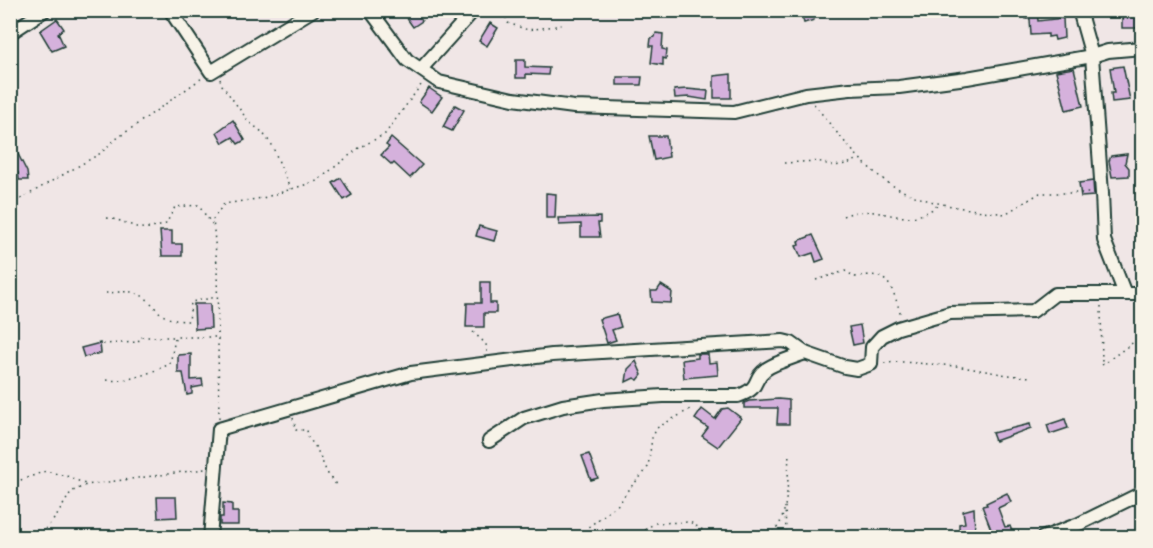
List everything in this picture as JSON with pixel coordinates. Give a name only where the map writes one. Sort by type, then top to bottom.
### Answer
[{"type":"street","points":[[10,33],[45,10]]},
{"type":"street","points":[[170,10],[211,72],[312,10]]},
{"type":"street","points":[[370,10],[408,60],[439,82],[513,99],[574,107],[726,113],[806,94],[899,87],[967,78],[1092,56],[1108,51],[1143,48]]},
{"type":"street","points":[[425,72],[475,10]]},
{"type":"street","points":[[1079,10],[1092,56],[1105,244],[1125,294]]},
{"type":"street","points":[[210,537],[219,429],[411,373],[552,355],[783,341],[791,343],[805,353],[857,369],[871,364],[872,347],[882,336],[950,313],[1033,310],[1055,294],[1143,294]]},
{"type":"street","points":[[489,441],[524,418],[563,406],[603,400],[663,396],[738,396],[755,387],[764,370],[805,353]]},
{"type":"street","points":[[1042,537],[1079,524],[1143,493]]},
{"type":"path","points":[[475,10],[499,18],[505,16],[508,22],[528,30],[563,25]]},
{"type":"path","points":[[10,205],[101,153],[112,142],[211,72],[221,80],[222,85],[249,122],[262,132],[272,145],[290,189]]},
{"type":"path","points":[[219,429],[218,297],[213,219],[224,204],[262,198],[317,181],[359,148],[385,134],[425,72]]},
{"type":"path","points":[[806,94],[860,159],[877,175],[891,185],[917,197],[940,204],[1005,214],[1040,193],[1102,193]]},
{"type":"path","points":[[784,163],[818,161],[833,166],[860,159]]},
{"type":"path","points":[[843,216],[854,211],[873,211],[915,218],[930,212],[940,204]]},
{"type":"path","points":[[107,218],[121,220],[134,228],[150,229],[166,224],[175,207],[198,205],[213,225]]},
{"type":"path","points":[[816,280],[845,271],[855,277],[866,274],[882,277],[890,283],[907,326]]},
{"type":"path","points":[[106,293],[133,292],[145,298],[160,314],[174,321],[189,321],[191,302],[218,297]]},
{"type":"path","points":[[1102,294],[1102,365],[1143,336]]},
{"type":"path","points":[[474,332],[486,344],[490,363]]},
{"type":"path","points":[[103,344],[138,342],[140,337],[219,337]]},
{"type":"path","points":[[107,380],[117,382],[170,364],[175,338]]},
{"type":"path","points":[[871,364],[902,362],[956,366],[1030,376]]},
{"type":"path","points":[[589,537],[587,528],[620,503],[627,491],[648,467],[652,438],[657,428],[692,409],[703,396]]},
{"type":"path","points":[[291,408],[296,430],[307,430],[308,438],[317,447],[329,478],[338,486]]},
{"type":"path","points":[[784,537],[789,452]]},
{"type":"path","points":[[37,537],[56,517],[71,492],[86,485],[216,468]]},
{"type":"path","points":[[10,479],[15,482],[46,471],[70,477],[86,485]]},
{"type":"path","points":[[762,537],[776,529],[782,519],[785,502]]},
{"type":"path","points":[[637,537],[639,533],[655,524],[690,522],[706,532],[737,537]]},
{"type":"building","points":[[401,10],[415,10],[422,21],[413,27]]},
{"type":"building","points":[[800,10],[829,10],[829,13],[813,17],[814,20],[804,23]]},
{"type":"building","points":[[1026,10],[1037,10],[1038,21],[1063,18],[1064,38],[1055,40],[1054,36],[1048,37],[1048,34],[1031,35],[1030,19],[1026,19]]},
{"type":"building","points":[[1122,17],[1143,17],[1143,28],[1122,28]]},
{"type":"building","points":[[57,19],[64,29],[58,33],[64,46],[52,51],[40,31]]},
{"type":"building","points":[[490,23],[498,28],[487,46],[479,41]]},
{"type":"building","points":[[656,33],[663,34],[662,49],[667,50],[666,59],[663,58],[663,65],[651,63],[653,46],[650,46],[651,38],[655,37]]},
{"type":"building","points":[[516,60],[525,60],[525,67],[549,68],[548,75],[526,74],[526,78],[516,78]]},
{"type":"building","points":[[1123,66],[1130,100],[1112,102],[1111,93],[1114,93],[1110,68]]},
{"type":"building","points":[[1074,68],[1083,106],[1066,110],[1056,71]]},
{"type":"building","points":[[731,74],[731,98],[714,98],[714,76]]},
{"type":"building","points":[[617,77],[642,77],[641,85],[617,85]]},
{"type":"building","points":[[429,88],[442,97],[432,111],[419,102]]},
{"type":"building","points":[[674,90],[708,91],[707,100],[689,97],[675,98]]},
{"type":"building","points":[[455,105],[464,110],[452,131],[443,127]]},
{"type":"building","points":[[233,120],[245,140],[238,144],[233,137],[223,143],[217,132]]},
{"type":"building","points":[[649,136],[666,136],[669,157],[654,160]]},
{"type":"building","points":[[10,138],[27,172],[28,180],[19,180],[18,173],[10,177]]},
{"type":"building","points":[[391,138],[422,165],[410,178],[394,163],[392,165],[381,155],[389,147],[386,145]]},
{"type":"building","points":[[1127,154],[1125,163],[1129,168],[1129,176],[1112,177],[1109,161],[1111,156]]},
{"type":"building","points":[[341,178],[352,195],[344,200],[333,183]]},
{"type":"building","points":[[1093,181],[1094,196],[1081,197],[1079,183]]},
{"type":"building","points":[[546,193],[556,194],[555,218],[546,218]]},
{"type":"building","points":[[600,217],[600,223],[598,223],[600,237],[581,237],[581,224],[559,225],[558,218]]},
{"type":"building","points":[[479,226],[497,231],[494,241],[476,236]]},
{"type":"building","points":[[160,231],[172,231],[172,244],[182,244],[182,256],[162,256]]},
{"type":"building","points":[[813,235],[824,259],[816,262],[813,253],[801,257],[796,246],[799,245],[798,241]]},
{"type":"building","points":[[481,282],[490,282],[490,303],[496,303],[496,313],[484,313],[484,327],[466,327],[467,303],[481,303]]},
{"type":"building","points":[[661,285],[672,292],[671,303],[652,302],[651,291],[657,291]]},
{"type":"building","points":[[194,304],[210,304],[211,328],[195,329]]},
{"type":"building","points":[[617,314],[621,327],[612,330],[616,340],[607,343],[599,319]]},
{"type":"building","points":[[860,325],[863,343],[853,345],[849,327]]},
{"type":"building","points":[[100,343],[101,353],[84,357],[81,348]]},
{"type":"building","points":[[191,354],[191,380],[202,379],[203,386],[192,388],[192,394],[187,395],[183,373],[178,373],[178,355]]},
{"type":"building","points":[[698,354],[708,354],[709,363],[717,362],[718,375],[684,378],[682,360],[698,358]]},
{"type":"building","points":[[636,361],[642,375],[638,380],[634,378],[626,382],[628,369]]},
{"type":"building","points":[[789,400],[789,424],[777,424],[778,408],[744,408],[744,403],[749,401]]},
{"type":"building","points":[[728,408],[741,418],[718,447],[702,436],[708,428],[695,419],[702,409],[715,419],[722,409]]},
{"type":"building","points":[[1065,419],[1068,428],[1050,434],[1047,425]]},
{"type":"building","points":[[1030,424],[1031,428],[995,441],[992,433]]},
{"type":"building","points":[[589,454],[598,478],[591,480],[582,456]]},
{"type":"building","points":[[1007,493],[1011,502],[998,508],[1005,527],[1010,526],[1014,537],[994,537],[982,506]]},
{"type":"building","points":[[157,497],[176,497],[177,517],[158,518]]},
{"type":"building","points":[[223,503],[232,504],[232,512],[238,512],[238,525],[220,525],[220,517],[223,517]]},
{"type":"building","points":[[974,508],[975,532],[959,533],[959,524],[965,523],[963,511]]}]
